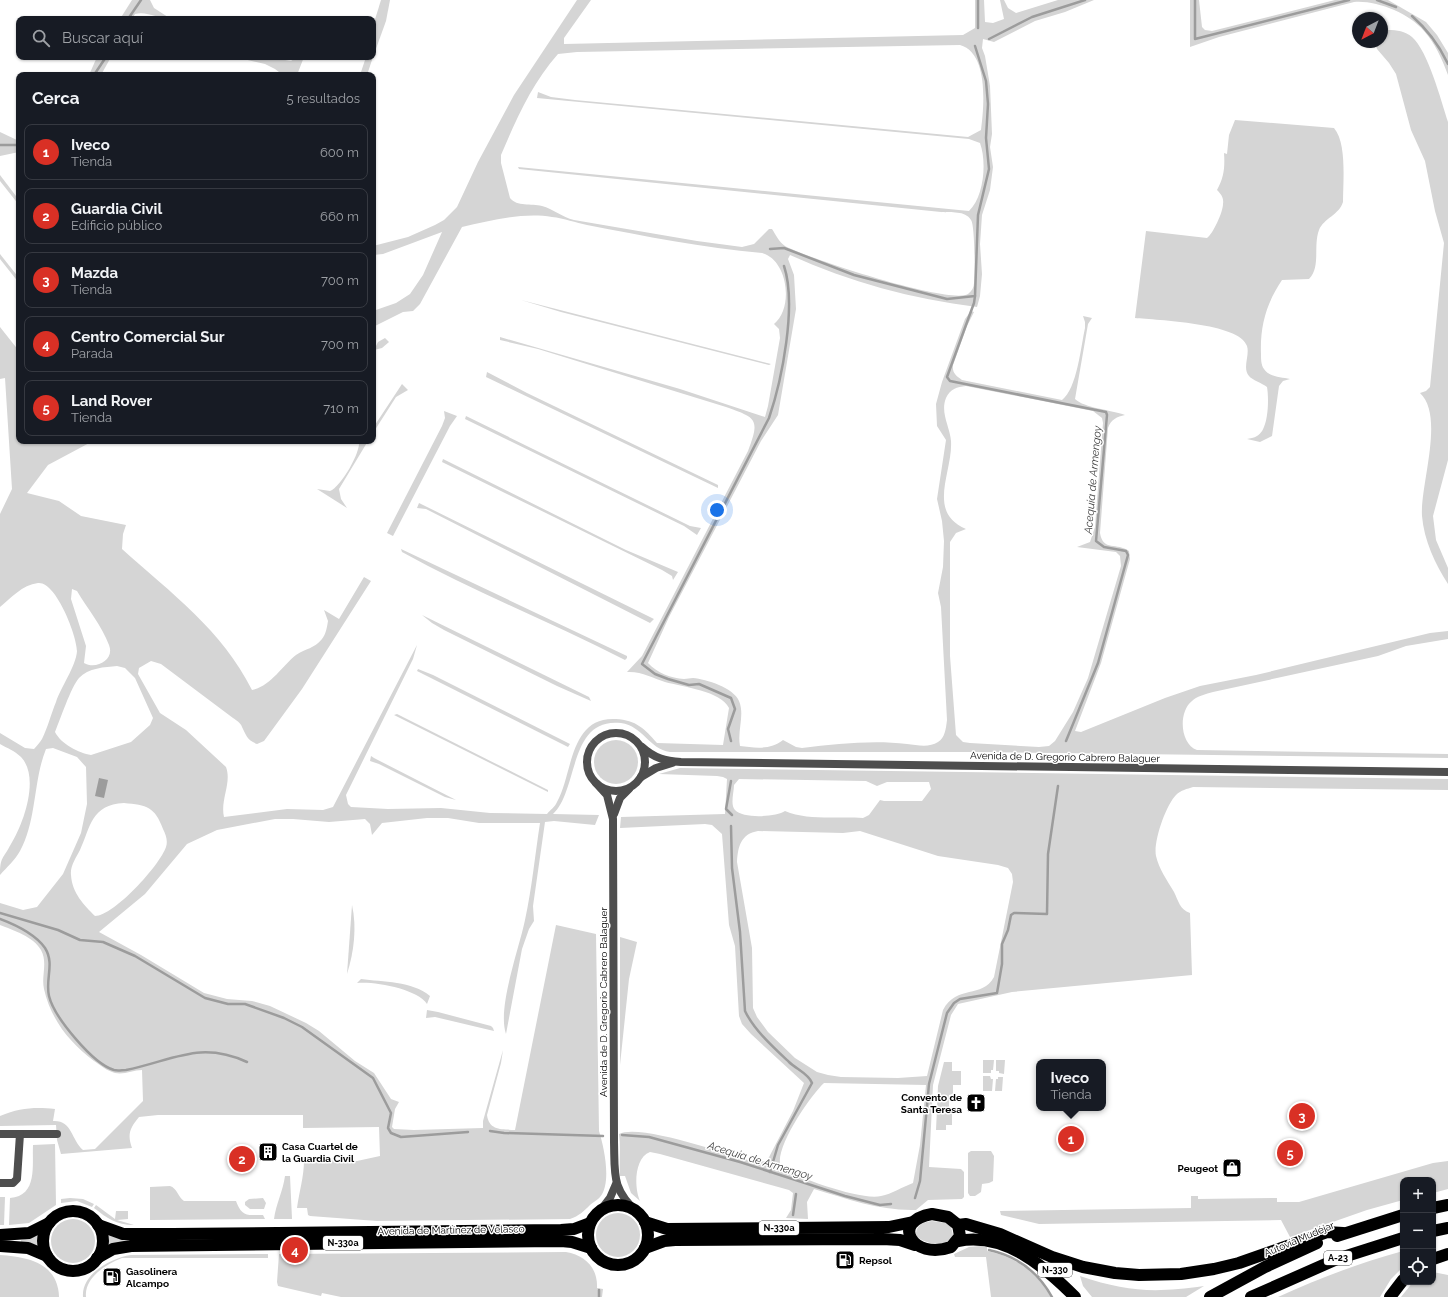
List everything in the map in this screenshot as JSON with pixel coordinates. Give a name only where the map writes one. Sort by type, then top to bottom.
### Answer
[{"type":"highway","points":[[1436,1207],[1448,1204]]},
{"type":"highway","name":"N-330a","points":[[600,1211],[616,1205],[628,1207],[642,1218],[662,1228],[675,1229],[889,1227],[913,1222],[921,1217],[938,1214],[951,1218],[958,1225]]},
{"type":"highway","name":"N-330a","points":[[0,1234],[29,1233],[49,1223],[63,1213],[74,1211],[90,1217],[98,1225]]},
{"type":"highway","points":[[591,1248],[588,1233],[590,1223],[600,1211]]},
{"type":"highway","name":"Autovía Mudéjar","points":[[1210,1297],[1265,1267],[1343,1233],[1400,1216]]},
{"type":"highway","points":[[642,1218],[648,1238],[645,1248]]},
{"type":"highway","points":[[913,1222],[910,1234],[916,1245]]},
{"type":"highway","points":[[47,1256],[43,1239],[49,1223]]},
{"type":"highway","name":"Avenida de Martínez de Velasco","points":[[98,1225],[123,1234],[173,1234],[566,1230],[578,1228],[590,1223]]},
{"type":"highway","name":"N-330","points":[[958,1225],[966,1224],[987,1230],[1026,1245],[1034,1254],[1055,1270],[1082,1297]]},
{"type":"highway","points":[[97,1258],[101,1250],[102,1240],[98,1225]]},
{"type":"highway","points":[[958,1225],[960,1232],[958,1241]]},
{"type":"highway","points":[[1436,1230],[1448,1228]]},
{"type":"highway","points":[[1026,1245],[1068,1262],[1103,1271],[1138,1275],[1166,1275],[1198,1272],[1227,1266],[1327,1232],[1343,1233]]},
{"type":"highway","name":"N-330a","points":[[591,1248],[603,1261],[620,1265],[635,1260],[645,1248],[655,1243],[675,1240],[883,1238],[900,1240],[925,1249],[940,1250],[951,1247],[958,1241]]},
{"type":"highway","name":"N-330","points":[[958,1241],[976,1238],[993,1241],[1022,1254],[1046,1270],[1075,1297]]},
{"type":"highway","name":"A-23","points":[[1251,1297],[1337,1259],[1400,1239]]},
{"type":"highway","name":"Avenida de Martínez de Velasco","points":[[97,1258],[114,1249],[131,1246],[561,1241],[576,1243],[591,1248]]},
{"type":"highway","name":"N-330a","points":[[0,1246],[28,1248],[47,1256],[60,1267],[71,1270],[83,1269],[97,1258]]},
{"type":"highway","points":[[1436,1257],[1448,1254]]},
{"type":"highway","points":[[1046,1270],[1058,1285],[1063,1297]]},
{"type":"highway","points":[[1390,1297],[1400,1284]]},
{"type":"street","points":[[616,733],[626,734],[635,739],[642,747],[646,762],[641,777],[630,788],[615,791],[605,789],[596,783],[588,769],[587,759],[590,749],[601,737],[616,733]]},
{"type":"street","name":"Avenida de D. Gregorio Cabrero Balaguer","points":[[642,747],[661,760],[681,762],[1448,772]]},
{"type":"street","name":"Avenida de D. Gregorio Cabrero Balaguer","points":[[641,777],[656,768],[681,762]]},
{"type":"street","name":"Avenida de D. Gregorio Cabrero Balaguer","points":[[596,783],[608,799],[613,819],[614,1142],[616,1184],[623,1197],[642,1218]]},
{"type":"street","name":"Avenida de D. Gregorio Cabrero Balaguer","points":[[613,819],[617,805],[630,788]]},
{"type":"street","points":[[0,1134],[57,1134]]},
{"type":"street","points":[[0,1183],[13,1183],[18,1179],[20,1134]]},
{"type":"street","name":"Avenida de D. Gregorio Cabrero Balaguer","points":[[600,1211],[610,1198],[616,1184]]},
{"type":"shaded area","points":[[132,0],[150,0],[154,8],[166,16],[154,16],[140,13],[135,14],[134,16],[122,16]]},
{"type":"shaded area","points":[[381,0],[390,0],[386,21],[376,49],[376,16]]},
{"type":"shaded area","points":[[577,0],[591,0],[564,38],[564,44],[963,35],[975,28],[975,0],[984,0],[985,22],[993,23],[1004,19],[1000,0],[1004,0],[1008,8],[1016,13],[1058,0],[1094,0],[1065,12],[1035,21],[994,42],[983,39],[982,48],[985,56],[990,86],[992,134],[990,147],[993,167],[990,190],[982,215],[980,244],[982,274],[980,296],[977,307],[953,304],[882,288],[835,273],[790,255],[788,259],[794,275],[796,309],[778,415],[761,441],[669,617],[648,663],[656,670],[669,676],[684,679],[693,678],[705,680],[726,688],[732,692],[736,696],[741,706],[739,735],[740,746],[757,748],[768,747],[783,740],[796,747],[802,748],[868,742],[927,746],[940,740],[945,732],[947,720],[941,607],[938,593],[943,567],[944,541],[942,521],[937,499],[946,440],[937,426],[936,404],[942,382],[965,319],[971,311],[974,312],[967,326],[953,365],[953,370],[956,376],[962,380],[1062,400],[1071,387],[1078,367],[1085,328],[1083,316],[1092,318],[1088,324],[1075,399],[1091,407],[1125,415],[1111,422],[1108,428],[1100,533],[1104,543],[1107,545],[1124,548],[1129,551],[1130,559],[1101,663],[1075,731],[1081,732],[1165,698],[1200,686],[1256,675],[1430,633],[1448,631],[1448,639],[1406,646],[1378,656],[1202,695],[1194,699],[1187,706],[1184,712],[1183,727],[1184,735],[1187,741],[1191,747],[1197,750],[1448,754],[1448,758],[971,752],[670,752],[657,747],[635,728],[629,725],[621,723],[604,724],[592,731],[583,743],[567,789],[561,803],[553,814],[599,815],[595,825],[554,821],[545,822],[533,906],[534,921],[529,929],[522,949],[506,1034],[504,1009],[506,994],[522,932],[532,884],[540,823],[479,823],[448,818],[427,818],[382,823],[372,835],[370,824],[365,819],[329,822],[275,819],[217,830],[187,844],[145,894],[99,932],[141,955],[204,993],[227,999],[252,1001],[270,1006],[306,1023],[319,1031],[355,1061],[374,1073],[391,1099],[399,1102],[395,1109],[392,1127],[394,1129],[414,1130],[483,1128],[483,1121],[503,1050],[487,1115],[490,1124],[493,1127],[515,1130],[556,925],[596,934],[599,1131],[605,1155],[606,1183],[604,1191],[600,1197],[579,1215],[570,1219],[377,1221],[310,1216],[308,1215],[307,1208],[297,1208],[304,1160],[357,1161],[380,1156],[379,1127],[303,1128],[303,1115],[158,1115],[139,1117],[130,1131],[132,1148],[61,1154],[57,1140],[56,1125],[0,1126],[0,1116],[7,1113],[27,1109],[55,1109],[53,1121],[64,1124],[68,1127],[83,1150],[95,1149],[143,1101],[142,1070],[122,1073],[112,1072],[94,1061],[77,1047],[63,1030],[51,1011],[43,984],[44,960],[38,945],[17,932],[0,925],[0,903],[23,910],[37,907],[63,874],[81,833],[87,804],[86,767],[77,757],[53,748],[46,749],[25,839],[18,854],[0,875],[2,858],[21,824],[25,813],[30,788],[27,766],[19,755],[0,744],[0,733],[25,748],[35,748],[42,739],[58,696],[74,663],[77,651],[73,634],[64,611],[52,591],[45,585],[38,583],[27,586],[17,592],[0,607],[0,514],[12,489],[5,378],[0,379],[0,327],[16,347],[16,444],[87,444],[48,465],[27,493],[59,501],[81,516],[126,525],[123,534],[122,549],[177,597],[211,631],[240,669],[252,690],[259,688],[271,680],[291,659],[313,647],[322,639],[328,621],[324,610],[339,619],[364,577],[371,581],[302,689],[264,741],[257,744],[247,737],[238,722],[161,664],[151,661],[139,668],[138,674],[160,713],[186,730],[226,767],[228,779],[223,804],[224,817],[287,809],[323,810],[333,807],[417,645],[413,659],[346,795],[348,804],[351,807],[388,809],[441,808],[490,813],[547,814],[556,804],[575,749],[581,737],[589,727],[601,721],[616,719],[635,723],[648,733],[657,743],[723,745],[729,708],[725,702],[718,697],[701,690],[665,682],[642,674],[627,672],[642,656],[748,451],[754,432],[753,421],[750,417],[726,407],[538,349],[500,340],[500,337],[680,389],[765,417],[780,338],[779,329],[774,324],[780,317],[786,296],[782,274],[778,265],[771,257],[762,253],[674,241],[556,218],[541,216],[518,216],[462,227],[420,304],[413,311],[403,312],[376,326],[376,310],[396,303],[410,294],[423,275],[442,232],[383,254],[376,255],[376,245],[408,237],[444,220],[457,207],[478,162],[514,95]],"holes":[[[960,45],[969,50],[976,58],[980,69],[982,82],[983,108],[981,130],[968,137],[575,100],[551,97],[538,92],[537,98],[969,139],[980,143],[984,169],[978,197],[969,211],[518,167],[519,169],[962,213],[971,220],[974,240],[974,284],[971,292],[968,294],[956,296],[908,287],[820,260],[785,246],[772,229],[769,229],[754,244],[742,247],[697,241],[574,220],[542,206],[520,204],[516,203],[510,198],[501,163],[501,155],[532,89],[558,54],[577,52]],[[966,386],[1093,411],[1102,418],[1103,423],[1095,527],[1090,542],[1077,547],[1116,552],[1120,556],[1121,566],[1088,678],[1073,712],[1055,741],[1049,746],[1039,747],[970,743],[963,742],[956,735],[950,656],[950,542],[956,533],[966,529],[954,522],[947,512],[944,502],[944,490],[951,453],[951,441],[944,404],[950,392],[954,389]],[[72,589],[77,591],[98,624],[109,645],[110,650],[107,659],[99,664],[89,665],[84,663],[86,646],[71,599]],[[117,666],[125,668],[135,678],[153,718],[150,725],[131,742],[91,755],[81,752],[66,744],[55,732],[69,696],[76,682],[87,672]],[[124,803],[149,808],[157,816],[166,836],[167,842],[162,855],[146,877],[113,908],[103,914],[95,916],[76,893],[72,881],[71,868],[94,818],[98,812],[113,805]]]},
{"type":"shaded area","points":[[1190,0],[1199,0],[1202,27],[1205,30],[1212,31],[1335,0],[1388,0],[1426,22],[1437,35],[1448,53],[1448,75],[1432,41],[1418,25],[1401,13],[1372,3],[1354,2],[1219,37],[1190,47]]},
{"type":"shaded area","points":[[1388,30],[1404,32],[1412,37],[1418,44],[1429,64],[1448,122],[1448,460],[1433,516],[1436,540],[1448,568],[1448,584],[1431,552],[1423,525],[1422,503],[1430,452],[1431,418],[1427,404],[1420,393],[1426,391],[1430,387],[1444,243],[1435,211],[1425,161],[1411,130],[1396,74],[1377,49],[1388,48]]},
{"type":"shaded area","points":[[96,60],[109,60],[103,72],[90,72]]},
{"type":"shaded area","points":[[248,60],[303,60],[298,72],[279,72],[265,64]]},
{"type":"shaded area","points":[[365,60],[372,60],[368,72],[361,72]]},
{"type":"shaded area","points":[[1235,120],[1334,128],[1341,143],[1343,153],[1343,202],[1338,210],[1324,222],[1319,230],[1317,236],[1316,262],[1313,274],[1309,279],[1282,280],[1276,289],[1265,316],[1261,344],[1262,366],[1269,374],[1290,379],[1283,381],[1279,386],[1272,436],[1260,442],[1247,439],[1257,436],[1261,433],[1264,427],[1268,406],[1267,387],[1252,379],[1247,373],[1246,365],[1248,350],[1241,338],[1230,332],[1196,324],[1135,318],[1146,231],[1207,238],[1215,228],[1223,208],[1222,196],[1217,190],[1224,172],[1224,153],[1227,154],[1229,135]]},
{"type":"shaded area","points":[[0,132],[16,140],[16,153],[0,156]]},
{"type":"shaded area","points":[[0,175],[16,196],[16,201],[0,181]]},
{"type":"shaded area","points":[[0,254],[16,274],[16,279],[0,259]]},
{"type":"shaded area","points":[[521,300],[771,364],[769,365],[561,312]]},
{"type":"shaded area","points":[[385,338],[389,342],[382,348],[376,350],[378,342]]},
{"type":"shaded area","points":[[487,372],[527,393],[718,485],[718,488],[486,377]]},
{"type":"shaded area","points":[[402,384],[408,390],[396,397],[376,428],[376,423]]},
{"type":"shaded area","points":[[444,411],[457,416],[450,426],[393,536],[387,533],[442,426],[445,418]]},
{"type":"shaded area","points":[[466,416],[690,526],[701,528],[697,535],[684,526],[465,419]]},
{"type":"shaded area","points":[[359,444],[366,444],[339,489],[341,499],[347,508],[317,489],[330,491],[339,483],[354,461]]},
{"type":"shaded area","points":[[443,459],[626,550],[678,572],[673,580],[672,576],[662,570],[442,462]]},
{"type":"shaded area","points":[[419,503],[654,619],[650,623],[426,509],[417,508]]},
{"type":"shaded area","points":[[401,549],[627,656],[627,658],[625,660],[429,567],[402,552]]},
{"type":"shaded area","points":[[422,615],[589,697],[591,701],[557,686],[444,630]]},
{"type":"shaded area","points":[[418,669],[433,675],[570,744],[568,747],[417,671]]},
{"type":"shaded area","points":[[397,714],[548,790],[548,792],[394,715]]},
{"type":"shaded area","points":[[616,740],[628,744],[634,750],[638,762],[634,774],[628,780],[616,784],[604,780],[598,774],[594,762],[598,750],[604,744]]},
{"type":"shaded area","points":[[371,756],[456,800],[445,797],[370,761]]},
{"type":"shaded area","points":[[680,768],[1448,779],[1448,790],[1193,787],[1180,792],[1172,800],[1164,815],[1156,842],[1156,856],[1159,865],[1180,904],[1184,910],[1190,913],[1192,975],[1012,992],[958,1004],[951,1015],[933,1085],[929,1167],[961,1169],[964,1172],[964,1197],[962,1199],[928,1200],[916,1210],[903,1210],[864,1204],[814,1189],[807,1202],[808,1219],[786,1218],[791,1210],[793,1193],[789,1190],[660,1154],[650,1152],[641,1160],[638,1167],[636,1181],[640,1201],[631,1193],[625,1176],[620,1176],[619,1134],[630,1132],[664,1136],[685,1141],[755,1162],[767,1161],[793,1111],[804,1083],[751,1034],[742,1024],[739,1016],[735,946],[729,925],[722,834],[712,825],[705,824],[620,828],[621,817],[725,814],[727,779],[717,776],[659,774]],"holes":[[[739,779],[866,781],[877,786],[887,782],[929,782],[931,789],[922,801],[880,800],[869,815],[863,818],[813,817],[785,811],[775,815],[752,816],[739,813],[734,808],[732,802],[734,785]],[[758,831],[843,833],[860,831],[938,856],[998,865],[1008,868],[1012,874],[1013,882],[994,977],[989,984],[983,988],[955,997],[943,1010],[927,1076],[898,1078],[841,1077],[817,1072],[795,1058],[768,1032],[757,1017],[753,1008],[752,948],[737,862],[738,851],[744,838]],[[824,1083],[926,1085],[920,1145],[913,1183],[885,1195],[872,1197],[831,1188],[782,1169],[780,1161],[782,1150],[787,1138],[802,1111]]]},
{"type":"shaded area","points":[[99,778],[108,780],[104,798],[95,796]]},
{"type":"shaded area","points":[[352,905],[354,913],[354,940],[347,974]]},
{"type":"shaded area","points":[[620,937],[637,942],[629,979],[620,1065]]},
{"type":"shaded area","points":[[361,979],[415,987],[430,996],[427,1004],[415,994],[395,987],[374,983],[357,983]]},
{"type":"shaded area","points":[[427,1010],[491,1026],[494,1031],[435,1017],[426,1018]]},
{"type":"shaded area","points":[[983,1060],[994,1060],[993,1070],[991,1070],[991,1073],[983,1073]]},
{"type":"shaded area","points":[[996,1060],[1005,1060],[1004,1074],[996,1071]]},
{"type":"shaded area","points":[[944,1062],[952,1062],[952,1071],[961,1071],[961,1085],[953,1085],[953,1094],[949,1095],[949,1110],[952,1110],[952,1125],[946,1125],[946,1130],[936,1130],[938,1086]]},
{"type":"shaded area","points":[[983,1076],[990,1076],[991,1079],[993,1079],[992,1091],[983,1091]]},
{"type":"shaded area","points":[[998,1077],[1003,1077],[1002,1091],[995,1091],[996,1079],[998,1079]]},
{"type":"shaded area","points":[[55,1144],[56,1205],[29,1223],[9,1225],[10,1198],[19,1196],[25,1192],[32,1178],[33,1145]]},
{"type":"shaded area","points":[[971,1151],[991,1151],[994,1156],[993,1181],[982,1184],[981,1192],[975,1196],[970,1196],[968,1193],[968,1153]]},
{"type":"shaded area","points":[[1448,1161],[1448,1189],[1436,1192],[1436,1177],[1400,1177],[1400,1201],[1367,1210],[1290,1237],[1281,1220],[1039,1224],[1001,1215],[1000,1211],[1191,1208],[1191,1196],[1198,1196],[1198,1199],[1277,1198],[1277,1202],[1299,1202],[1433,1163]]},
{"type":"shaded area","points":[[285,1176],[290,1176],[292,1219],[274,1219],[283,1187]]},
{"type":"shaded area","points":[[170,1186],[184,1201],[236,1201],[240,1210],[246,1214],[263,1215],[265,1219],[150,1220],[150,1187]]},
{"type":"shaded area","points":[[0,1197],[5,1197],[4,1225],[0,1225]]},
{"type":"shaded area","points":[[263,1198],[266,1203],[264,1209],[250,1209],[245,1205],[245,1202],[249,1199]]},
{"type":"shaded area","points":[[61,1199],[83,1199],[94,1204],[92,1207],[77,1201],[61,1203]]},
{"type":"shaded area","points":[[96,1205],[115,1219],[116,1211],[128,1211],[128,1219],[117,1220],[134,1225],[122,1224],[112,1220],[94,1208]]},
{"type":"shaded area","points":[[618,1213],[630,1217],[636,1223],[640,1235],[636,1247],[630,1253],[618,1257],[606,1253],[600,1247],[596,1235],[600,1223],[606,1217]]},
{"type":"shaded area","points":[[73,1219],[85,1223],[91,1229],[95,1241],[91,1253],[85,1259],[73,1263],[61,1259],[55,1253],[51,1241],[55,1229],[61,1223]]},
{"type":"shaded area","points":[[932,1221],[946,1223],[951,1227],[953,1235],[950,1239],[941,1244],[935,1244],[920,1239],[916,1236],[917,1229],[920,1225]]},
{"type":"shaded area","points":[[107,1235],[128,1239],[128,1241],[108,1245]]},
{"type":"shaded area","points":[[37,1236],[38,1245],[21,1242],[21,1240]]},
{"type":"shaded area","points":[[969,1247],[987,1247],[987,1251],[997,1253],[1016,1261],[1039,1280],[1051,1297],[991,1297],[986,1257],[955,1257],[954,1254]]},
{"type":"shaded area","points":[[566,1252],[584,1259],[593,1269],[597,1281],[597,1288],[603,1289],[602,1297],[341,1297],[322,1293],[321,1296],[278,1286],[277,1282],[279,1254]]},
{"type":"shaded area","points":[[1400,1252],[1400,1270],[1391,1279],[1380,1297],[1278,1297],[1340,1271]]},
{"type":"shaded area","points":[[268,1254],[268,1258],[122,1258],[103,1268],[92,1278],[86,1290],[86,1297],[83,1297],[87,1281],[92,1274],[106,1264],[123,1257],[131,1255]]},
{"type":"shaded area","points":[[0,1255],[31,1260],[40,1264],[53,1276],[59,1297],[0,1297]]},
{"type":"shaded area","points":[[1436,1273],[1448,1275],[1448,1297],[1401,1297],[1411,1285],[1436,1285]]},
{"type":"shaded area","points":[[1080,1276],[1112,1285],[1141,1290],[1171,1290],[1204,1286],[1186,1297],[1092,1297],[1083,1286]]},
{"type":"waterway","points":[[130,16],[141,0]]},
{"type":"waterway","points":[[978,0],[978,28]]},
{"type":"waterway","points":[[989,39],[1032,17],[1085,0]]},
{"type":"waterway","points":[[1195,0],[1195,39],[1349,0]]},
{"type":"waterway","points":[[1377,0],[1396,7]]},
{"type":"waterway","points":[[1412,16],[1433,38],[1448,64]]},
{"type":"waterway","points":[[770,249],[784,248],[854,275],[947,299],[975,296],[978,215],[989,169],[986,138],[988,104],[986,81],[975,46]]},
{"type":"waterway","points":[[96,72],[104,60]]},
{"type":"waterway","points":[[0,145],[16,145]]},
{"type":"waterway","points":[[731,741],[728,729],[735,709],[731,698],[699,684],[689,685],[668,679],[655,674],[642,664],[769,418],[779,384],[786,342],[789,301],[788,282],[784,266]]},
{"type":"waterway","name":"Acequia de Armengoy","points":[[975,296],[974,303],[947,377],[950,381],[1106,412],[1107,415],[1096,541],[1104,547],[1126,551],[1128,555],[1098,663],[1066,741]]},
{"type":"waterway","points":[[731,781],[726,809],[732,815]]},
{"type":"waterway","name":"Acequia de Armengoy","points":[[915,1198],[920,1181],[929,1084],[947,1013],[954,1003],[960,999],[997,993],[1002,964],[1002,944],[1008,930],[1011,915],[1014,913],[1047,914],[1048,854],[1058,786]]},
{"type":"waterway","points":[[731,826],[732,868],[740,932],[745,1011],[754,1025],[777,1051],[792,1065],[805,1074],[812,1083],[778,1145],[770,1172]]},
{"type":"waterway","name":"Acequia de Armengoy","points":[[0,913],[58,930],[80,940],[103,942],[135,956],[205,998],[228,1004],[245,1004],[284,1018],[302,1027],[373,1078],[391,1113],[388,1128],[391,1133],[401,1137],[468,1132]]},
{"type":"waterway","points":[[0,919],[31,934],[45,948],[48,954],[50,966],[48,990],[52,1005],[58,1016],[76,1039],[105,1066],[114,1070],[126,1070],[186,1054],[200,1052],[230,1056],[247,1062]]},
{"type":"waterway","name":"Acequia de Armengoy","points":[[490,1131],[504,1133],[603,1136]]},
{"type":"waterway","name":"Acequia de Armengoy","points":[[622,1135],[649,1137],[740,1162],[845,1196],[880,1205],[891,1204]]},
{"type":"waterway","points":[[793,1215],[796,1194]]},
{"type":"waterway","points":[[989,1250],[1009,1256],[1026,1266],[1040,1280],[1052,1297]]},
{"type":"waterway","points":[[599,1290],[599,1297]]},
{"type":"place","name":"Convento de Santa Teresa","points":[[976,1103]]},
{"type":"place","name":"Mazda","points":[[1302,1116]]},
{"type":"place","name":"Iveco","points":[[1071,1139]]},
{"type":"place","name":"Casa Cuartel de la Guardia Civil","points":[[268,1152]]},
{"type":"place","name":"Land Rover","points":[[1290,1153]]},
{"type":"place","name":"Guardia Civil","points":[[242,1159]]},
{"type":"place","name":"Peugeot","points":[[1232,1168]]},
{"type":"place","name":"Centro Comercial Sur","points":[[295,1250]]},
{"type":"place","name":"Repsol","points":[[845,1260]]},
{"type":"place","name":"Gasolinera Alcampo","points":[[112,1277]]}]
